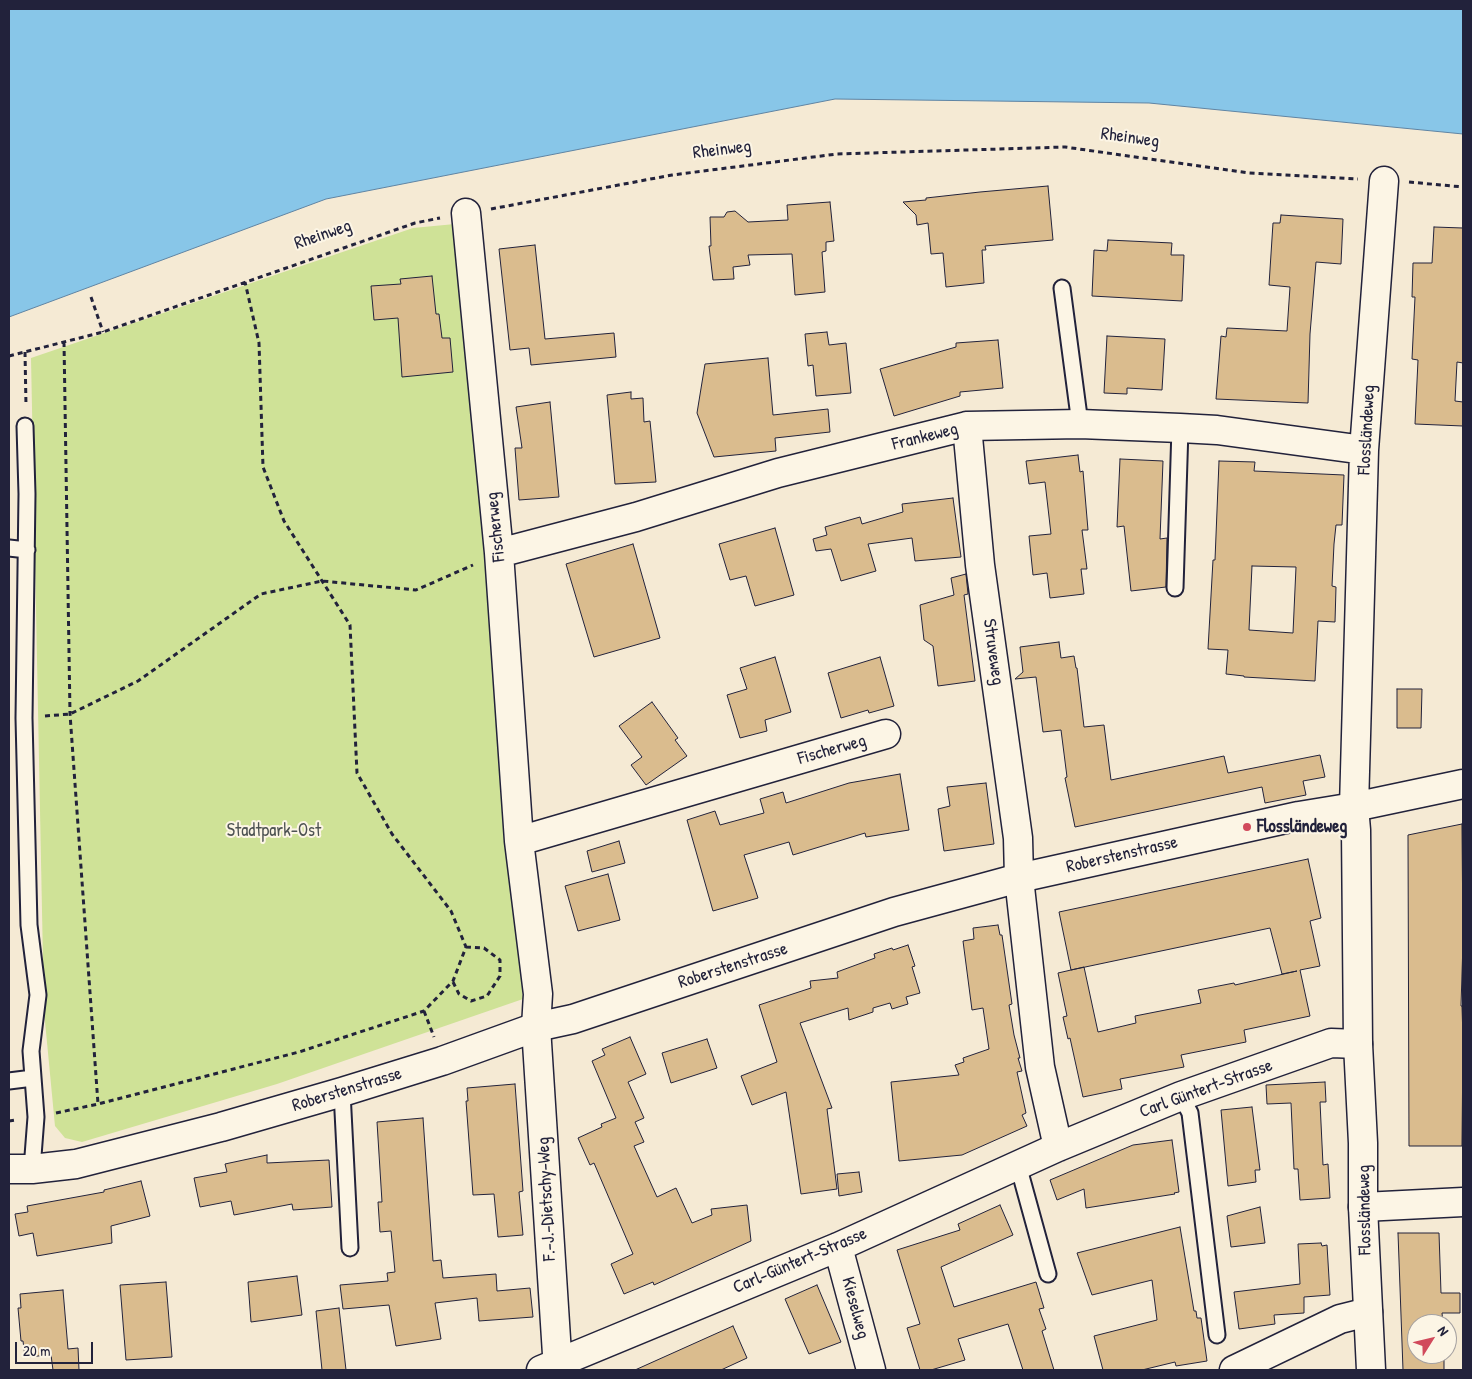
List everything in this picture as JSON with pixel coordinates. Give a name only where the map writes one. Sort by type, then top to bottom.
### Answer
[{"type":"street","name":"Flossländeweg","points":[[1371,1370],[1358,1044],[1356,830],[1354,807],[1364,450],[1384,181]]},
{"type":"street","name":"Fischerweg","points":[[466,213],[499,553],[519,841],[538,994],[536,1027]]},
{"type":"street","name":"Frankeweg","points":[[499,553],[636,517],[778,473],[967,426],[1080,424],[1217,430],[1364,450]]},
{"type":"street","name":"Struveweg","points":[[967,426],[980,565],[1018,838],[1019,878],[1040,1067],[1058,1147]]},
{"type":"street","name":"Fischerweg","points":[[519,841],[886,734]]},
{"type":"street","name":"Roberstenstrasse","points":[[20,1169],[76,1164],[221,1127],[342,1092],[442,1061],[536,1027],[573,1019],[894,912],[1019,878],[1299,816],[1354,807],[1463,784]]},
{"type":"street","name":"F.-J.-Dietschy-Weg","points":[[536,1027],[551,1368]]},
{"type":"street","name":"Carl Güntert-Strasse","points":[[1058,1147],[1182,1096],[1331,1043],[1358,1044]]},
{"type":"street","name":"Carl-Güntert-Strasse","points":[[551,1368],[838,1246],[1058,1147]]},
{"type":"street","points":[[1363,1207],[1463,1202]]},
{"type":"street","name":"Kieselweg","points":[[838,1246],[872,1370]]},
{"type":"street","points":[[1234,1370],[1340,1319],[1368,1312]]},
{"type":"lane","points":[[1062,288],[1080,424]]},
{"type":"lane","points":[[20,1169],[36,1117],[31,1051],[38,995],[29,925],[24,718],[27,550],[25,426]]},
{"type":"lane","points":[[1174,588],[1180,428]]},
{"type":"lane","points":[[9,548],[27,550]]},
{"type":"lane","points":[[9,1081],[33,1078]]},
{"type":"lane","points":[[342,1092],[350,1248]]},
{"type":"lane","points":[[1182,1096],[1190,1113],[1217,1336]]},
{"type":"lane","points":[[1018,1165],[1048,1274]]},
{"type":"path","name":"Rheinweg","points":[[9,356],[103,332],[415,223],[672,175],[837,154],[1065,148],[1249,173],[1463,187]]},
{"type":"path","points":[[36,1117],[98,1104],[299,1052],[424,1011],[453,982],[466,947],[451,911],[392,834],[357,774],[350,624],[284,521],[262,467],[259,343],[245,282]]},
{"type":"path","points":[[91,297],[103,332]]},
{"type":"path","points":[[64,342],[70,714],[98,1104]]},
{"type":"path","points":[[25,352],[25,426]]},
{"type":"path","points":[[24,718],[70,714],[138,681],[261,594],[322,581],[416,590],[499,553]]},
{"type":"path","points":[[453,982],[458,994],[471,1001],[487,996],[500,976],[500,960],[484,948],[466,947]]},
{"type":"green space","name":"Stadtpark-Ost","points":[[455,224],[523,999],[277,1084],[82,1142],[65,1138],[55,1126],[44,1011],[31,358],[413,228]]},
{"type":"water","points":[[9,9],[1463,9],[1463,134],[1149,103],[835,99],[326,199],[9,317]]},
{"type":"building","points":[[1048,186],[1053,240],[985,246],[986,250],[982,250],[984,283],[946,287],[943,253],[931,254],[928,223],[917,225],[916,215],[903,202],[980,192]]},
{"type":"building","points":[[830,202],[834,241],[826,242],[826,251],[822,252],[825,292],[795,295],[792,254],[748,255],[750,265],[733,267],[734,279],[713,280],[709,246],[711,246],[710,217],[724,217],[727,212],[735,211],[748,222],[788,220],[787,205]]},
{"type":"building","points":[[1281,215],[1343,219],[1341,264],[1316,262],[1310,334],[1308,403],[1216,399],[1221,336],[1226,337],[1227,328],[1287,331],[1290,287],[1269,285],[1273,223],[1280,223]]},
{"type":"building","points":[[1434,227],[1463,228],[1463,363],[1457,362],[1455,401],[1463,402],[1463,426],[1415,424],[1418,360],[1412,359],[1415,297],[1412,297],[1413,263],[1432,263]]},
{"type":"building","points":[[1108,240],[1172,243],[1171,255],[1184,255],[1182,301],[1092,296],[1094,250],[1107,251]]},
{"type":"building","points":[[535,245],[545,339],[614,333],[616,357],[531,365],[529,348],[510,350],[499,249]]},
{"type":"building","points":[[432,276],[436,314],[439,314],[442,338],[450,338],[453,372],[402,377],[398,318],[374,320],[371,286],[401,284],[400,279]]},
{"type":"building","points":[[827,332],[829,345],[846,343],[851,393],[816,396],[813,365],[808,366],[805,334]]},
{"type":"building","points":[[1107,336],[1165,339],[1162,390],[1127,388],[1127,394],[1104,393]]},
{"type":"building","points":[[998,340],[1003,388],[960,392],[960,396],[894,416],[880,369],[956,347],[956,343]]},
{"type":"building","points":[[768,358],[773,415],[828,409],[830,432],[775,438],[776,451],[714,457],[697,413],[705,364]]},
{"type":"building","points":[[631,392],[631,399],[643,398],[644,422],[650,421],[656,482],[615,484],[607,395]]},
{"type":"building","points":[[550,402],[559,497],[519,500],[515,448],[522,448],[516,407]]},
{"type":"building","points":[[1078,455],[1080,472],[1083,471],[1088,530],[1082,530],[1087,569],[1081,569],[1084,594],[1050,598],[1047,573],[1033,575],[1029,536],[1051,534],[1045,482],[1029,484],[1026,461]]},
{"type":"building","points":[[1120,459],[1163,461],[1160,539],[1167,538],[1166,587],[1131,591],[1124,526],[1117,527]]},
{"type":"building","points":[[1219,461],[1255,462],[1254,471],[1344,475],[1342,525],[1336,525],[1334,544],[1332,586],[1336,587],[1335,622],[1318,621],[1315,681],[1244,677],[1226,674],[1228,650],[1208,649],[1213,560],[1215,560]],"holes":[[[1252,566],[1296,567],[1293,633],[1249,630]]]},
{"type":"building","points":[[953,498],[961,557],[915,561],[912,538],[868,544],[876,571],[841,581],[831,549],[816,551],[813,539],[827,535],[825,527],[860,517],[862,524],[903,512],[902,504]]},
{"type":"building","points":[[775,528],[794,595],[755,606],[746,576],[730,580],[719,544]]},
{"type":"building","points":[[633,544],[660,638],[594,657],[566,564]]},
{"type":"building","points":[[966,574],[968,594],[964,595],[975,681],[938,686],[933,646],[924,640],[920,605],[954,595],[951,578]]},
{"type":"building","points":[[1059,642],[1061,658],[1074,656],[1084,727],[1104,725],[1111,780],[1224,756],[1228,773],[1320,755],[1325,777],[1303,781],[1306,795],[1265,803],[1262,787],[1075,827],[1065,778],[1067,777],[1061,730],[1043,732],[1036,677],[1015,679],[1023,672],[1020,647]]},
{"type":"building","points":[[775,657],[791,712],[765,720],[767,731],[740,738],[727,695],[747,689],[740,668]]},
{"type":"building","points":[[880,657],[894,706],[869,713],[868,710],[841,718],[828,673]]},
{"type":"building","points":[[1397,689],[1422,689],[1421,728],[1397,728]]},
{"type":"building","points":[[652,702],[678,738],[675,740],[687,756],[646,785],[631,765],[642,757],[619,726]]},
{"type":"building","points":[[900,774],[909,830],[866,837],[865,833],[793,855],[789,842],[744,855],[758,898],[713,911],[687,820],[715,811],[720,825],[764,813],[760,799],[783,792],[786,803],[849,783]]},
{"type":"building","points":[[986,783],[994,844],[944,851],[938,809],[950,806],[947,787]]},
{"type":"building","points":[[1462,824],[1462,1146],[1409,1146],[1408,835]]},
{"type":"building","points":[[619,841],[625,863],[592,872],[587,851]]},
{"type":"building","points":[[1308,859],[1321,918],[1310,921],[1320,966],[1300,970],[1310,1016],[1244,1030],[1246,1042],[1181,1055],[1184,1067],[1120,1079],[1122,1089],[1083,1097],[1070,1038],[1068,1039],[1063,1017],[1067,1016],[1058,973],[1071,970],[1059,912]],"holes":[[[1270,928],[1282,974],[1297,971],[1235,985],[1234,983],[1198,990],[1201,1003],[1135,1016],[1136,1023],[1098,1032],[1084,967]]]},
{"type":"building","points":[[608,874],[620,920],[578,931],[565,886]]},
{"type":"building","points":[[998,925],[1000,935],[1002,935],[1012,1004],[1009,1005],[1022,1071],[1017,1072],[1026,1113],[1022,1115],[1027,1126],[962,1155],[899,1161],[891,1082],[959,1075],[955,1065],[964,1062],[963,1058],[989,1049],[983,1008],[972,1010],[963,941],[974,939],[973,928]]},
{"type":"building","points":[[908,945],[915,966],[912,967],[920,993],[906,997],[908,1004],[892,1009],[890,1003],[873,1008],[873,1012],[849,1020],[848,1008],[800,1023],[832,1108],[827,1109],[837,1189],[801,1194],[786,1092],[752,1105],[741,1076],[777,1062],[759,1005],[811,988],[810,981],[838,978],[837,972],[875,958],[874,954]]},
{"type":"building","points":[[630,1037],[646,1074],[628,1082],[644,1118],[635,1122],[644,1142],[634,1146],[657,1197],[676,1188],[692,1223],[712,1215],[711,1209],[747,1205],[751,1241],[654,1285],[653,1282],[624,1294],[611,1264],[633,1254],[594,1163],[590,1165],[578,1138],[602,1127],[601,1124],[616,1118],[592,1061],[605,1055],[602,1049]]},
{"type":"building","points":[[707,1039],[717,1068],[671,1083],[662,1053]]},
{"type":"building","points":[[1325,1082],[1326,1102],[1320,1102],[1323,1165],[1328,1164],[1330,1198],[1300,1200],[1298,1169],[1294,1169],[1291,1103],[1267,1104],[1266,1085]]},
{"type":"building","points":[[515,1084],[523,1191],[519,1192],[523,1235],[498,1237],[494,1194],[473,1195],[466,1101],[468,1101],[467,1088]]},
{"type":"building","points":[[1252,1107],[1260,1170],[1255,1170],[1256,1182],[1228,1186],[1221,1110]]},
{"type":"building","points":[[423,1118],[433,1261],[441,1260],[443,1278],[496,1274],[497,1291],[530,1288],[533,1317],[479,1321],[477,1298],[435,1303],[441,1339],[396,1346],[389,1305],[343,1309],[340,1285],[388,1281],[387,1273],[395,1272],[391,1231],[380,1232],[378,1202],[382,1202],[377,1122]]},
{"type":"building","points":[[1172,1140],[1179,1192],[1086,1208],[1084,1189],[1057,1200],[1050,1180],[1133,1145]]},
{"type":"building","points":[[267,1155],[267,1163],[329,1160],[332,1207],[293,1210],[292,1204],[234,1215],[231,1201],[200,1207],[194,1178],[227,1172],[225,1164]]},
{"type":"building","points":[[859,1172],[862,1192],[839,1196],[837,1174]]},
{"type":"building","points":[[141,1181],[150,1216],[111,1226],[112,1243],[37,1256],[33,1233],[19,1236],[15,1214],[28,1212],[27,1206],[104,1192],[104,1190]]},
{"type":"building","points":[[1000,1205],[1013,1235],[941,1267],[954,1307],[1036,1282],[1044,1308],[1039,1309],[1046,1329],[1042,1331],[1054,1370],[1023,1370],[1008,1324],[958,1339],[965,1360],[931,1370],[920,1370],[907,1328],[920,1324],[897,1250],[960,1230],[958,1224]]},
{"type":"building","points":[[1260,1207],[1265,1243],[1231,1247],[1227,1216]]},
{"type":"building","points":[[1180,1227],[1194,1311],[1196,1311],[1197,1318],[1201,1318],[1207,1361],[1176,1366],[1175,1362],[1142,1370],[1103,1370],[1094,1336],[1157,1320],[1152,1280],[1092,1295],[1077,1253]]},
{"type":"building","points":[[1398,1233],[1439,1233],[1441,1293],[1460,1293],[1460,1313],[1407,1314],[1407,1364],[1444,1364],[1444,1370],[1403,1370]]},
{"type":"building","points":[[1321,1243],[1322,1246],[1327,1245],[1330,1295],[1304,1297],[1304,1313],[1274,1315],[1275,1324],[1239,1329],[1234,1292],[1300,1284],[1298,1244]]},
{"type":"building","points":[[297,1276],[302,1315],[251,1322],[248,1282]]},
{"type":"building","points":[[166,1282],[172,1357],[126,1360],[120,1285]]},
{"type":"building","points":[[817,1285],[841,1342],[809,1354],[785,1299]]},
{"type":"building","points":[[63,1290],[68,1349],[78,1348],[79,1370],[53,1370],[51,1355],[25,1357],[23,1341],[21,1341],[18,1308],[21,1308],[20,1294]]},
{"type":"building","points":[[339,1308],[346,1370],[322,1370],[316,1311]]},
{"type":"building","points":[[733,1326],[747,1358],[721,1370],[635,1370]]},
{"type":"place","name":"Flossländeweg","points":[[1247,827]]}]
